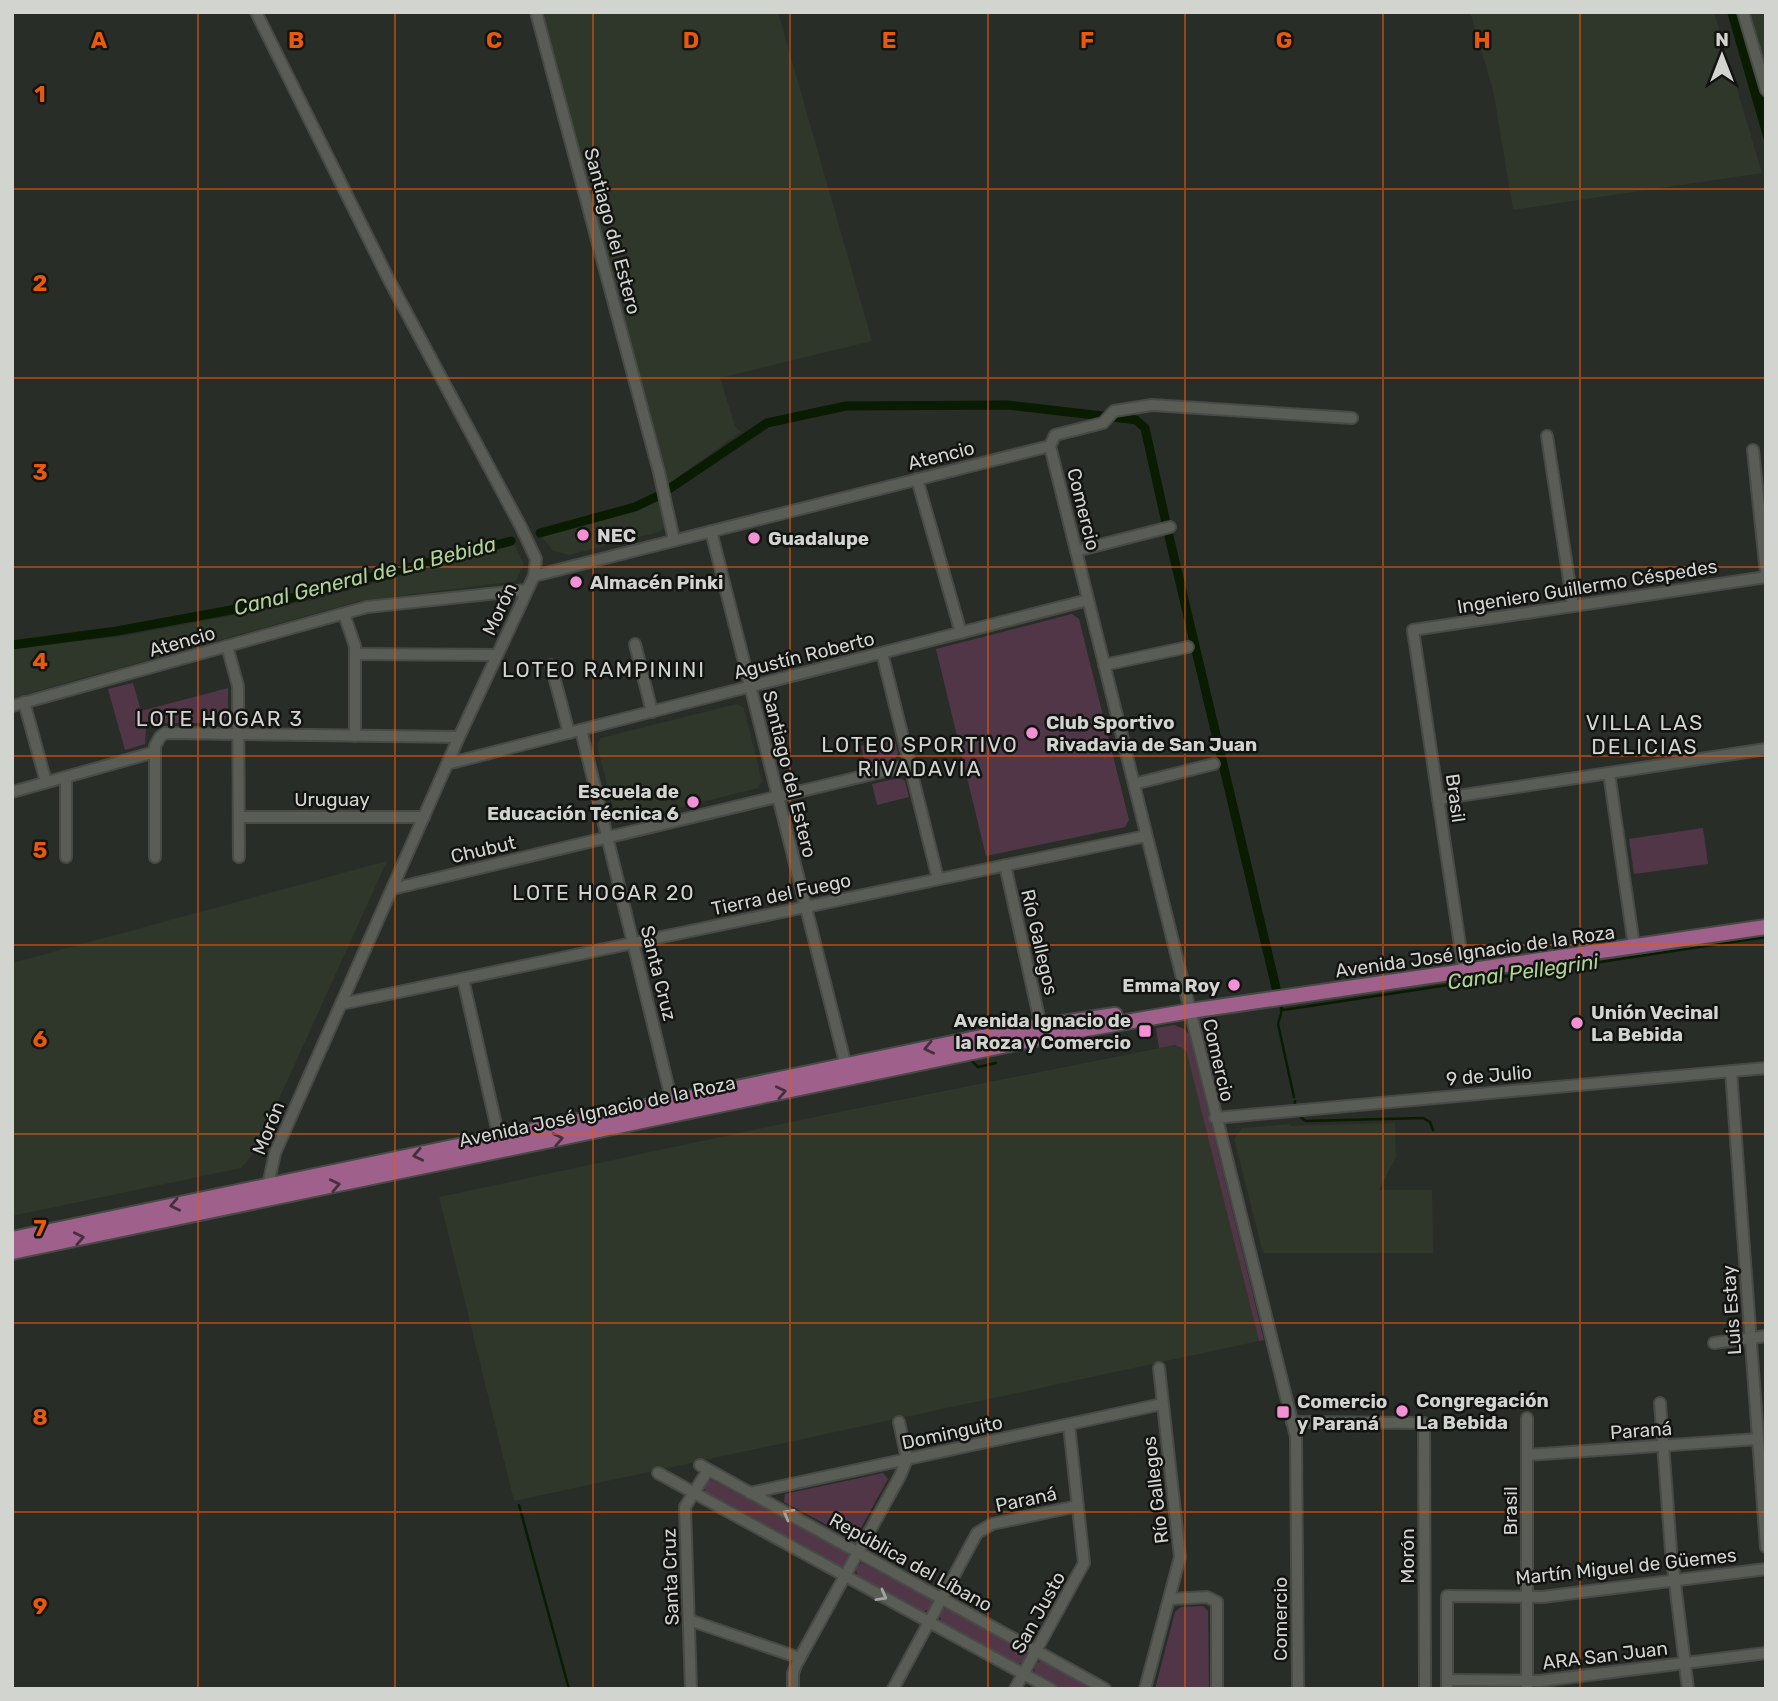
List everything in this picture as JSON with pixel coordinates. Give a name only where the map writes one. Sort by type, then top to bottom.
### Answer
[{"type":"main road","name":"Avenida José Ignacio de la Roza","points":[[12,1239],[267,1193],[1047,1037],[1190,1011],[1766,927]]},
{"type":"main road","name":"Avenida José Ignacio de la Roza","points":[[12,1252],[499,1138],[1041,1026],[1145,1012],[1190,1011]]},
{"type":"street","name":"Morón","points":[[256,12],[389,280],[536,559],[534,576],[459,737],[275,1153],[267,1193]]},
{"type":"street","name":"Santiago del Estero","points":[[536,12],[659,472],[674,540]]},
{"type":"street","points":[[1744,12],[1766,90]]},
{"type":"street","name":"Atencio","points":[[534,576],[1050,446],[1055,435],[1103,423],[1114,411],[1152,405],[1352,418]]},
{"type":"street","points":[[1547,436],[1573,606]]},
{"type":"street","name":"Comercio","points":[[1050,446],[1296,1437],[1298,1689]]},
{"type":"street","points":[[1753,450],[1766,575]]},
{"type":"street","points":[[918,479],[961,633]]},
{"type":"street","points":[[1076,551],[1170,527]]},
{"type":"street","name":"Santiago del Estero","points":[[711,531],[846,1066]]},
{"type":"street","name":"Ingeniero Guillermo Céspedes","points":[[1413,630],[1766,575]]},
{"type":"street","name":"Atencio","points":[[12,706],[367,607],[527,590]]},
{"type":"street","name":"Agustín Roberto","points":[[447,764],[1088,600]]},
{"type":"street","points":[[344,614],[355,646],[355,736]]},
{"type":"street","name":"Brasil","points":[[1413,630],[1464,972]]},
{"type":"street","points":[[635,644],[652,712]]},
{"type":"street","points":[[227,646],[239,686],[239,857]]},
{"type":"street","points":[[1104,665],[1188,647]]},
{"type":"street","points":[[882,653],[938,879]]},
{"type":"street","points":[[355,654],[496,655]]},
{"type":"street","name":"Santa Cruz","points":[[551,665],[575,731],[607,838],[672,1102]]},
{"type":"street","points":[[24,702],[46,782]]},
{"type":"street","points":[[155,857],[155,752],[157,741],[165,733],[459,737]]},
{"type":"street","points":[[1438,799],[1766,750]]},
{"type":"street","points":[[12,792],[155,752]]},
{"type":"street","points":[[1134,784],[1214,764]]},
{"type":"street","name":"Chubut","points":[[392,889],[910,765]]},
{"type":"street","points":[[1609,773],[1634,946]]},
{"type":"street","points":[[66,777],[66,857]]},
{"type":"street","name":"Uruguay","points":[[239,817],[424,817]]},
{"type":"street","name":"Tierra del Fuego","points":[[341,1004],[1146,836]]},
{"type":"street","name":"Río Gallegos","points":[[1005,865],[1041,1026]]},
{"type":"street","points":[[463,979],[499,1138]]},
{"type":"street","name":"9 de Julio","points":[[1215,1118],[1766,1068]]},
{"type":"street","name":"Luis Estay","points":[[1731,1071],[1766,1547]]},
{"type":"street","points":[[1714,1343],[1766,1336]]},
{"type":"street","name":"Río Gallegos","points":[[1145,1689],[1180,1557],[1159,1368]]},
{"type":"street","points":[[1660,1403],[1675,1580],[1688,1689]]},
{"type":"street","name":"Dominguito","points":[[750,1493],[1162,1405]]},
{"type":"street","name":"Brasil","points":[[1527,1418],[1527,1685]]},
{"type":"street","points":[[793,1689],[794,1669],[859,1553],[907,1459],[899,1422]]},
{"type":"street","name":"Morón","points":[[1292,1422],[1424,1423],[1425,1689]]},
{"type":"street","name":"San Justo","points":[[1015,1689],[1084,1563],[1069,1424]]},
{"type":"street","name":"Paraná","points":[[1527,1455],[1758,1439]]},
{"type":"street","name":"Santa Cruz","points":[[691,1689],[685,1507],[704,1468]]},
{"type":"street","name":"República del Líbano","points":[[704,1468],[1105,1689]]},
{"type":"street","points":[[658,1473],[1051,1689]]},
{"type":"street","name":"Paraná","points":[[942,1599],[982,1528],[1078,1506]]},
{"type":"street","name":"Martín Miguel de Güemes","points":[[1447,1684],[1447,1596],[1542,1597],[1766,1569]]},
{"type":"street","points":[[1169,1599],[1211,1598],[1217,1602],[1217,1689]]},
{"type":"street","points":[[893,1689],[942,1599]]},
{"type":"street","points":[[689,1620],[800,1658]]},
{"type":"street","name":"ARA San Juan","points":[[1447,1684],[1527,1685],[1766,1653]]},
{"type":"shaded area","points":[[540,12],[778,12],[872,341],[720,378],[735,426],[741,432],[667,485]]},
{"type":"shaded area","points":[[1470,12],[1714,12],[1762,173],[1513,210],[1493,90]]},
{"type":"shaded area","points":[[1727,12],[1741,12],[1766,100],[1766,147]]},
{"type":"shaded area","points":[[1745,12],[1766,12],[1766,83]]},
{"type":"shaded area","points":[[659,493],[666,526],[659,532],[569,555],[553,551],[538,532],[642,503]]},
{"type":"shaded area","points":[[514,545],[524,564],[516,581],[360,601],[12,698],[12,647],[119,637],[313,600]]},
{"type":"shaded area","name":"Club Sportivo Rivadavia de San Juan","points":[[1072,614],[1079,619],[1129,820],[1125,827],[986,856],[936,649]]},
{"type":"shaded area","points":[[133,683],[141,711],[228,688],[228,716],[222,723],[162,723],[146,728],[145,744],[125,750],[108,689]]},
{"type":"shaded area","name":"Escuela de Educación Técnica 6","points":[[737,704],[744,708],[762,781],[758,788],[622,822],[615,817],[597,745],[601,738]]},
{"type":"shaded area","points":[[894,737],[898,753],[895,759],[866,766],[861,746]]},
{"type":"shaded area","points":[[899,778],[905,781],[909,797],[877,805],[872,784]]},
{"type":"shaded area","points":[[1703,828],[1708,864],[1634,874],[1629,839]]},
{"type":"shaded area","points":[[387,861],[255,1152],[241,1168],[12,1216],[12,963]]},
{"type":"shaded area","points":[[1174,1025],[1189,1034],[1264,1340],[1259,1341],[1186,1050],[1175,1045],[1159,1048],[1156,1028]]},
{"type":"shaded area","points":[[1175,1045],[1186,1050],[1259,1341],[514,1501],[439,1197],[824,1115]]},
{"type":"shaded area","points":[[1395,1123],[1396,1157],[1379,1190],[1432,1190],[1433,1253],[1263,1253],[1234,1139],[1242,1128],[1290,1124]]},
{"type":"shaded area","points":[[883,1473],[888,1479],[857,1535],[850,1537],[784,1502],[785,1494]]},
{"type":"shaded area","points":[[712,1480],[846,1552],[849,1558],[845,1566],[839,1567],[707,1495],[704,1487],[707,1481]]},
{"type":"shaded area","points":[[862,1563],[928,1597],[932,1602],[930,1609],[921,1612],[859,1578],[856,1571]]},
{"type":"shaded area","points":[[1203,1606],[1208,1611],[1209,1689],[1155,1689],[1175,1612],[1181,1607]]},
{"type":"shaded area","points":[[943,1609],[949,1609],[1023,1649],[1026,1659],[1022,1663],[1015,1663],[942,1623],[939,1614]]},
{"type":"shaded area","points":[[1041,1661],[1096,1689],[1061,1689],[1035,1673],[1034,1665]]},
{"type":"waterway","name":"Canal General de La Bebida","points":[[669,489],[767,423],[846,406],[1008,405],[1103,416]]},
{"type":"waterway","name":"Canal General de La Bebida","points":[[1113,417],[1136,420],[1145,428],[1166,523]]},
{"type":"waterway","name":"Canal General de La Bebida","points":[[540,533],[635,507],[660,495]]},
{"type":"waterway","name":"Canal General de La Bebida","points":[[1168,532],[1277,992]]},
{"type":"waterway","name":"Canal General de La Bebida","points":[[12,645],[117,631],[280,601],[511,541]]},
{"type":"waterway","name":"Canal Pellegrini","points":[[1281,1012],[1281,1007],[1283,1010],[1766,937]]},
{"type":"waterway","points":[[1281,1014],[1278,1024],[1294,1097]]},
{"type":"waterway","points":[[971,1060],[978,1067],[996,1063]]},
{"type":"waterway","points":[[1299,1116],[1306,1121],[1423,1118],[1430,1122],[1433,1130]]},
{"type":"waterway","points":[[519,1505],[569,1689]]},
{"type":"place","name":"NEC","points":[[583,535]]},
{"type":"place","name":"Guadalupe","points":[[754,538]]},
{"type":"place","name":"Almacén Pinki","points":[[576,582]]},
{"type":"place","name":"Club Sportivo Rivadavia de San Juan","points":[[1032,733]]},
{"type":"place","name":"Escuela de Educación Técnica 6","points":[[693,802]]},
{"type":"place","name":"Emma Roy","points":[[1234,985]]},
{"type":"place","name":"Unión Vecinal La Bebida","points":[[1577,1023]]},
{"type":"place","name":"Avenida Ignacio de la Roza y Comercio","points":[[1145,1031]]},
{"type":"place","name":"Congregación La Bebida","points":[[1402,1411]]},
{"type":"place","name":"Comercio y Paraná","points":[[1283,1412]]},
{"type":"district","name":"LOTEO RAMPININI","points":[[604,670]]},
{"type":"district","name":"LOTE HOGAR 3","points":[[220,719]]},
{"type":"district","name":"VILLA LAS DELICIAS","points":[[1645,735]]},
{"type":"district","name":"LOTEO SPORTIVO RIVADAVIA","points":[[920,757]]},
{"type":"district","name":"LOTE HOGAR 20","points":[[604,893]]}]
